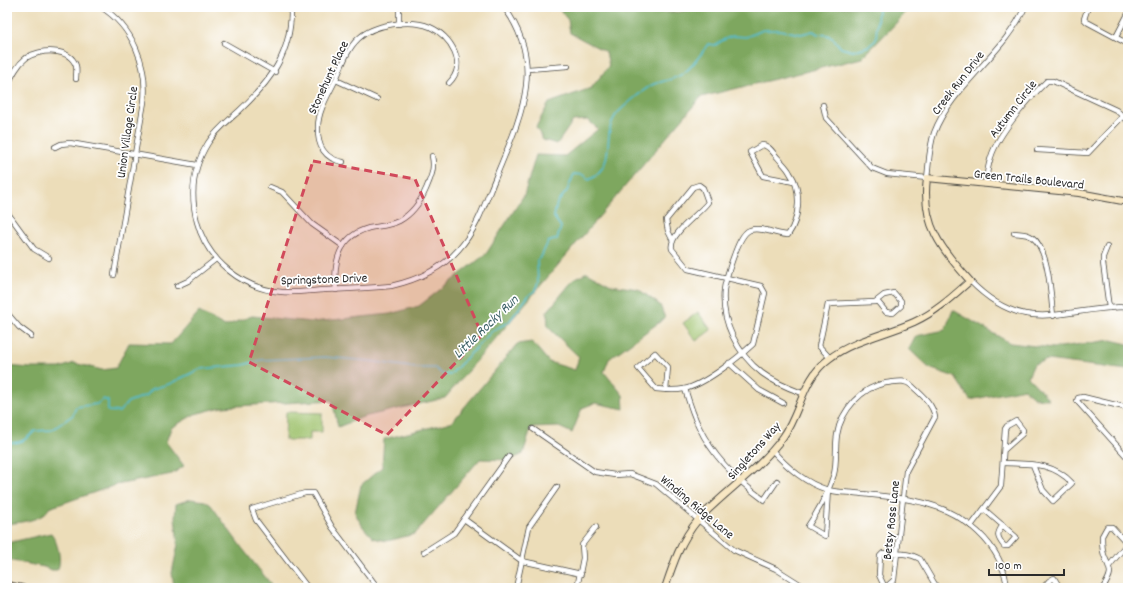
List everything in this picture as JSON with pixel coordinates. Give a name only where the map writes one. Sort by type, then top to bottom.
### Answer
[{"type":"street","name":"Union Village Circle","points":[[101,7],[124,28],[132,39],[141,62],[145,93],[114,275]]},
{"type":"street","name":"Springstone Drive","points":[[291,7],[291,22],[287,43],[275,72],[256,95],[215,133],[205,148],[198,165],[193,195],[195,214],[201,235],[216,259],[246,282],[271,291],[293,293],[391,286],[404,283],[434,270],[460,249],[478,220],[522,112],[527,92],[528,69],[520,36],[513,20],[504,7]]},
{"type":"street","points":[[399,7],[399,24]]},
{"type":"street","name":"Creek Run Drive","points":[[927,178],[931,145],[940,121],[951,104],[1014,27],[1025,7]]},
{"type":"street","points":[[1088,7],[1084,19],[1087,22],[1128,44]]},
{"type":"street","points":[[1116,37],[1128,14]]},
{"type":"street","name":"Stonehunt Place","points":[[343,162],[333,160],[326,154],[321,144],[318,133],[320,114],[350,49],[357,39],[376,27],[399,24],[427,26],[439,32],[448,41],[455,52],[458,64],[455,77],[450,83]]},
{"type":"street","points":[[224,43],[275,72]]},
{"type":"street","points":[[7,86],[21,62],[30,55],[44,51],[58,52],[70,58],[76,67],[76,79]]},
{"type":"street","points":[[528,69],[568,66]]},
{"type":"street","points":[[336,80],[377,99]]},
{"type":"street","name":"Autumn Circle","points":[[985,184],[991,157],[997,143],[1007,127],[1047,81],[1053,81],[1116,110],[1128,121]]},
{"type":"street","points":[[823,105],[826,118],[872,168],[887,174],[927,178],[926,206],[933,231],[941,247],[970,281],[987,297],[1007,309],[1030,316],[1053,316],[1109,308],[1128,307]]},
{"type":"street","points":[[1037,150],[1088,153],[1123,116]]},
{"type":"street","points":[[54,147],[61,144],[70,143],[198,165]]},
{"type":"street","points":[[794,182],[763,176],[750,152],[762,145],[765,145],[791,174],[794,182],[799,200],[795,220],[788,235],[755,229],[748,230],[744,234],[733,256],[724,290],[727,319],[734,338],[742,353],[762,373],[782,385],[802,394]]},
{"type":"street","points":[[336,290],[335,268],[342,246],[360,232],[394,223],[413,211],[422,198],[432,174],[434,164],[432,156]]},
{"type":"street","name":"Green Trails Boulevard","points":[[927,178],[1078,193],[1128,202]]},
{"type":"street","points":[[666,390],[668,367],[655,353],[638,368],[656,389],[666,390],[685,389],[700,383],[729,363],[755,341],[765,293],[761,286],[688,269],[672,249],[673,241],[691,218],[708,202],[703,188],[699,185],[693,187],[666,220],[668,231],[673,241]]},
{"type":"street","points":[[270,187],[282,192],[312,224],[342,246]]},
{"type":"street","points":[[7,212],[34,249],[40,254],[49,258]]},
{"type":"street","points":[[1014,233],[1026,234],[1032,237],[1041,249],[1053,316]]},
{"type":"street","points":[[1107,247],[1102,264],[1109,308]]},
{"type":"street","points":[[178,286],[188,281],[216,259]]},
{"type":"street","name":"Singletons Way","points":[[665,588],[676,555],[699,520],[772,450],[789,427],[802,394],[813,376],[830,358],[844,350],[926,316],[942,306],[970,281]]},
{"type":"street","points":[[830,358],[819,346],[828,304],[832,302],[866,303],[877,301],[889,293],[894,293],[901,301],[901,306],[893,313],[886,312],[877,301]]},
{"type":"street","points":[[7,313],[19,327],[31,336]]},
{"type":"street","points":[[729,363],[759,390],[783,403]]},
{"type":"street","name":"Betsy Ross Lane","points":[[828,490],[835,469],[838,431],[844,415],[864,391],[881,384],[900,381],[909,383],[934,409],[935,417],[906,471],[894,580],[886,588]]},
{"type":"street","points":[[685,389],[699,427],[717,455],[740,482],[764,500],[777,481]]},
{"type":"street","points":[[1128,408],[1082,397],[1078,398],[1077,401],[1128,458]]},
{"type":"street","points":[[971,526],[985,510],[1001,486],[1003,463],[1004,450],[1006,426],[1016,421],[1023,430],[1022,434],[1004,450]]},
{"type":"street","name":"Winding Ridge Lane","points":[[533,429],[595,472],[615,475],[630,474],[656,484],[734,550],[776,568],[806,588]]},
{"type":"street","points":[[772,450],[784,464],[800,477],[828,490],[916,500],[942,508],[971,526],[994,552],[1004,571],[1007,588]]},
{"type":"street","points":[[424,552],[454,533],[509,456]]},
{"type":"street","points":[[1003,463],[1033,465],[1062,472],[1072,483],[1053,501],[1043,490],[1033,465]]},
{"type":"street","points":[[516,588],[529,527],[557,487]]},
{"type":"street","points":[[828,490],[826,536],[808,526],[819,511],[828,490]]},
{"type":"street","points":[[308,588],[256,520],[252,509],[305,493],[313,493],[332,527],[378,588]]},
{"type":"street","points":[[985,510],[1016,537],[1008,546],[1004,546],[997,536],[997,533],[1002,526]]},
{"type":"street","points":[[464,520],[522,561],[581,574]]},
{"type":"street","points":[[578,588],[583,558],[582,545],[596,527]]},
{"type":"street","points":[[1103,588],[1109,579],[1110,565],[1104,555],[1102,536],[1108,527],[1112,527],[1125,541],[1126,546],[1110,565]]},
{"type":"street","points":[[886,588],[879,575],[880,556],[883,553],[898,554],[920,559],[936,588]]},
{"type":"street","points":[[1043,588],[1054,578],[1060,588]]},
{"type":"street","points":[[7,585],[22,588]]},
{"type":"highlighted area","points":[[313,161],[415,179],[482,335],[387,435],[249,362]]},
{"type":"green space","points":[[557,7],[627,7],[635,13],[679,12],[700,7],[909,7],[901,18],[862,58],[701,97],[445,398],[363,417],[338,427],[332,400],[222,407],[195,414],[171,428],[166,442],[184,466],[172,474],[116,485],[49,508],[42,516],[37,518],[7,524],[7,366],[60,368],[74,363],[102,370],[116,368],[129,343],[171,344],[199,312],[225,326],[252,316],[312,322],[390,314],[419,306],[486,254],[524,195],[536,155],[565,156],[598,129],[588,120],[573,121],[557,144],[543,140],[536,127],[549,103],[591,88],[609,66],[606,52],[570,33],[568,20]]},
{"type":"green space","points":[[587,272],[611,285],[638,289],[660,305],[665,318],[609,359],[604,372],[623,395],[624,409],[595,403],[582,408],[572,433],[559,427],[531,428],[523,454],[510,460],[480,459],[415,534],[387,541],[373,538],[363,527],[355,513],[361,485],[382,467],[384,439],[452,422],[517,344],[532,342],[549,362],[575,370],[579,357],[548,327],[547,312],[574,279]]},
{"type":"green space","points":[[953,310],[1010,343],[1053,348],[1111,340],[1128,344],[1128,370],[1047,360],[1034,364],[1028,377],[1049,399],[1035,398],[1024,389],[970,400],[955,377],[929,368],[909,349],[916,336],[945,330]]},
{"type":"green space","points":[[698,312],[711,330],[696,341],[683,323]]},
{"type":"green space","points":[[286,412],[322,413],[322,432],[310,432],[310,440],[285,440]]},
{"type":"green space","points":[[191,499],[205,501],[211,505],[242,548],[274,588],[174,588],[172,573],[178,544],[175,518],[176,504]]},
{"type":"green space","points":[[51,533],[55,541],[59,557],[59,566],[57,570],[7,560],[7,543]]},
{"type":"waterway","name":"Little Rocky Run","points":[[7,443],[22,441],[35,431],[52,430],[73,415],[76,407],[97,404],[103,399],[108,401],[108,411],[119,412],[128,402],[147,395],[152,389],[169,384],[200,369],[243,365],[261,360],[325,357],[369,361],[417,368],[435,368],[442,374],[450,375],[493,330],[509,322],[529,295],[536,290],[538,282],[537,260],[541,257],[548,242],[557,239],[561,227],[554,217],[557,203],[567,191],[574,174],[583,175],[589,179],[598,173],[603,166],[608,149],[612,123],[616,115],[628,103],[654,84],[682,74],[695,62],[708,44],[715,45],[733,36],[746,37],[763,30],[780,30],[801,34],[813,31],[818,34],[832,37],[841,48],[853,51],[869,46],[876,40],[878,7]]}]
